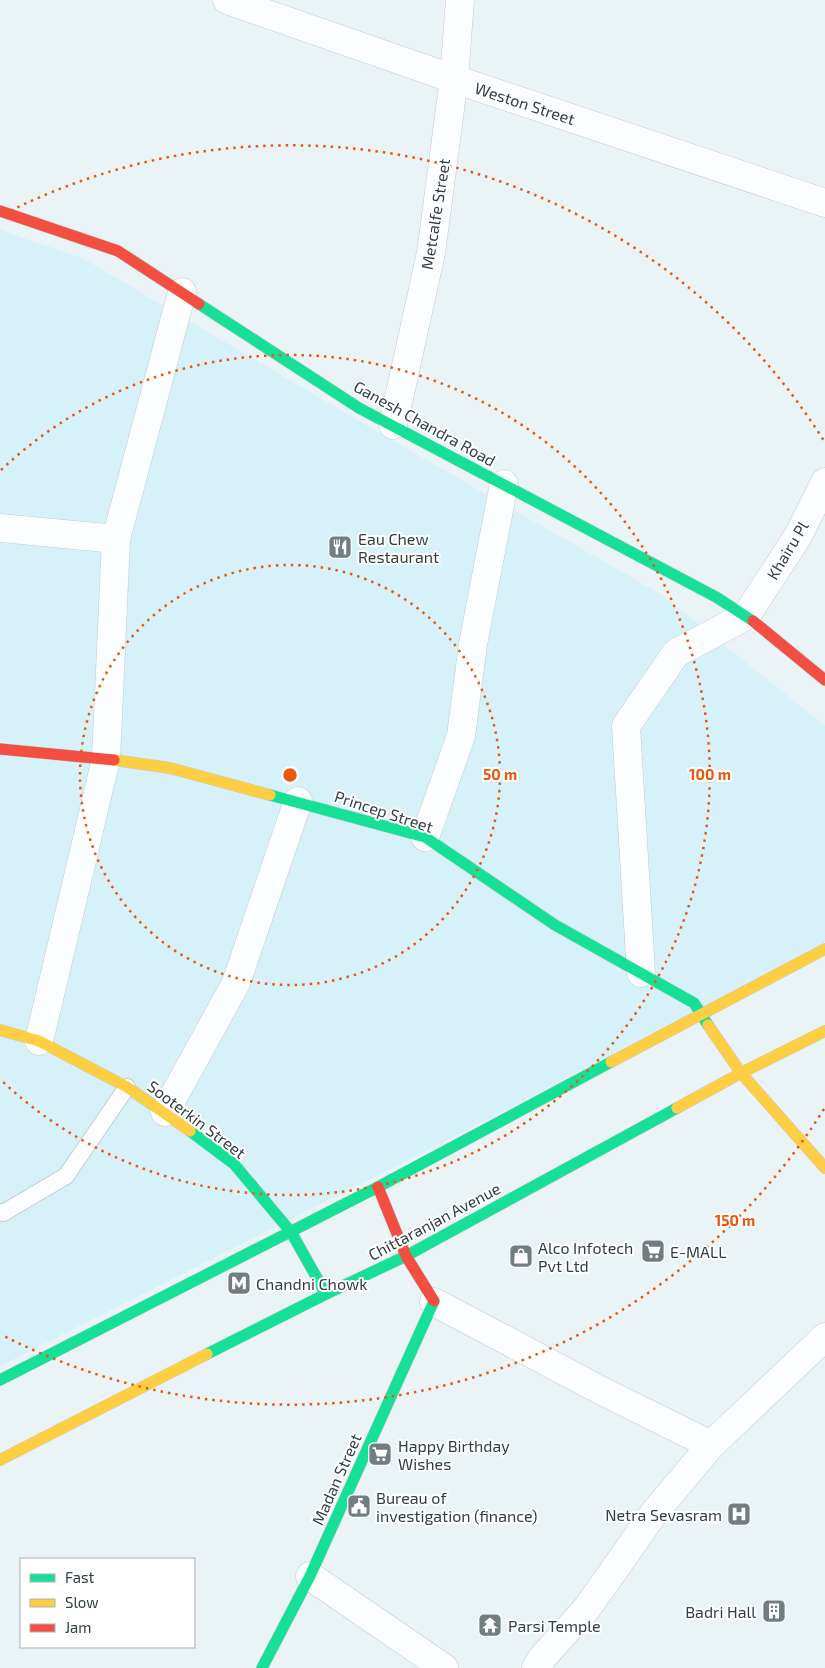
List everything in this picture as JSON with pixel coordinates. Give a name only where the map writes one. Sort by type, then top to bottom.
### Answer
[{"type":"main road","name":"Ganesh Chandra Road","points":[[0,211],[118,251],[359,408],[716,596],[746,616],[825,680]]},
{"type":"main road","name":"Princep Street","points":[[0,749],[106,759],[170,768],[298,801],[425,837],[555,925],[694,1003],[742,1073],[825,1168]]},
{"type":"main road","points":[[0,1380],[292,1232],[825,949]]},
{"type":"main road","name":"Sooterkin Street","points":[[0,1030],[39,1040],[127,1087],[165,1112],[234,1164],[292,1232],[326,1294]]},
{"type":"main road","name":"Chittaranjan Avenue","points":[[0,1460],[326,1294],[406,1256],[742,1073],[825,1031]]},
{"type":"main road","points":[[378,1187],[406,1256],[434,1302]]},
{"type":"main road","name":"Madan Street","points":[[262,1668],[310,1576],[434,1302]]},
{"type":"street","name":"Weston Street","points":[[227,0],[454,79],[825,203]]},
{"type":"street","name":"Metcalfe Street","points":[[393,425],[431,253],[454,79],[460,0]]},
{"type":"street","points":[[39,1040],[106,759],[116,539],[182,292]]},
{"type":"street","name":"Khairu Pl","points":[[746,616],[798,536],[825,482]]},
{"type":"street","points":[[425,837],[461,736],[473,644],[504,484]]},
{"type":"street","points":[[0,528],[116,539]]},
{"type":"street","points":[[641,973],[626,726],[676,653],[746,616]]},
{"type":"street","points":[[165,1112],[236,983],[298,801]]},
{"type":"street","points":[[434,1302],[711,1446]]},
{"type":"street","points":[[536,1668],[588,1606],[654,1513],[711,1446],[825,1337]]},
{"type":"street","points":[[310,1576],[444,1668]]},
{"type":"lane","points":[[0,1212],[3,1213],[66,1176],[127,1087]]},
{"type":"shaded area","points":[[0,230],[82,258],[378,432],[662,595],[825,726],[825,942],[444,1142],[0,1366]]},
{"type":"traffic: fast","points":[[199,304],[359,408],[716,597],[753,621]]},
{"type":"traffic: fast","points":[[270,795],[425,837],[555,925],[694,1003],[708,1025]]},
{"type":"traffic: fast","points":[[0,1380],[378,1187],[611,1062]]},
{"type":"traffic: fast","points":[[207,1354],[406,1256],[677,1108]]},
{"type":"traffic: fast","points":[[190,1131],[234,1164],[291,1232],[326,1294]]},
{"type":"traffic: fast","points":[[262,1668],[310,1576],[434,1301]]},
{"type":"traffic: slow","points":[[114,760],[170,768],[270,795]]},
{"type":"traffic: slow","points":[[611,1062],[825,949]]},
{"type":"traffic: slow","points":[[708,1025],[741,1073],[825,1168]]},
{"type":"traffic: slow","points":[[0,1030],[39,1041],[127,1087],[190,1131]]},
{"type":"traffic: slow","points":[[677,1108],[741,1073],[825,1031]]},
{"type":"traffic: slow","points":[[0,1460],[207,1354]]},
{"type":"traffic: jam","points":[[0,211],[118,251],[199,304]]},
{"type":"traffic: jam","points":[[753,621],[825,680]]},
{"type":"traffic: jam","points":[[0,749],[114,760]]},
{"type":"traffic: jam","points":[[378,1187],[406,1256],[434,1301]]},
{"type":"place","name":"Eau Chew Restaurant","points":[[340,547]]},
{"type":"place","name":"E-MALL","points":[[653,1251]]},
{"type":"place","name":"Alco Infotech Pvt Ltd","points":[[521,1256]]},
{"type":"place","name":"Chandni Chowk","points":[[239,1283]]},
{"type":"place","name":"Happy Birthday Wishes","points":[[380,1454]]},
{"type":"place","name":"Bureau of investigation (finance)","points":[[359,1506]]},
{"type":"place","name":"Netra Sevasram","points":[[739,1514]]},
{"type":"place","name":"Badri Hall","points":[[774,1611]]},
{"type":"place","name":"Parsi Temple","points":[[490,1625]]}]
